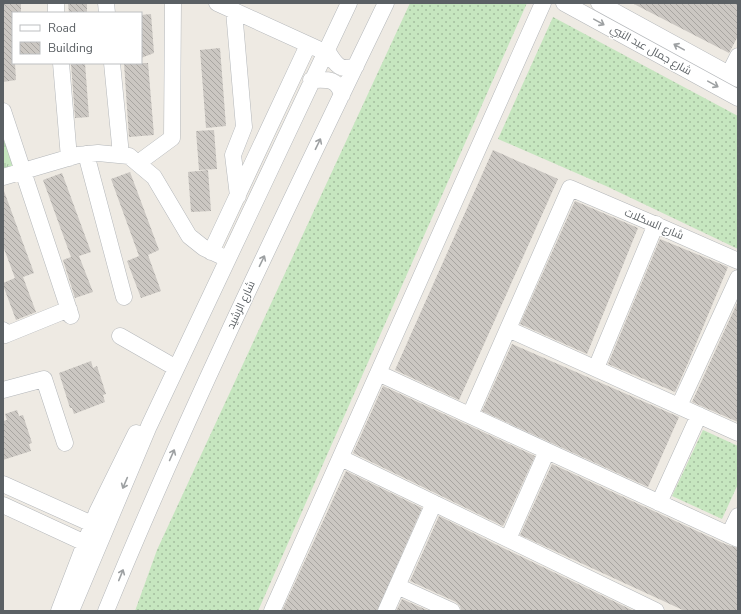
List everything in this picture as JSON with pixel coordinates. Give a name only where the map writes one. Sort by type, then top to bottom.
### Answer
[{"type":"street","points":[[138,163],[172,138],[173,3]]},
{"type":"street","points":[[216,3],[320,49],[339,66],[347,68],[356,66]]},
{"type":"street","points":[[59,611],[92,524],[169,364],[238,198],[320,49],[349,3]]},
{"type":"street","name":"شارع الرشيد","points":[[106,611],[155,494],[206,380],[386,3]]},
{"type":"street","points":[[272,611],[543,3]]},
{"type":"street","name":"شارع جمال عبد النبي","points":[[564,3],[738,98]]},
{"type":"street","name":"شارع جمال عبد النبي","points":[[599,3],[734,76]]},
{"type":"street","points":[[234,11],[244,127],[233,155],[238,198]]},
{"type":"street","points":[[216,254],[320,49]]},
{"type":"street","points":[[71,611],[149,426],[311,80],[320,49]]},
{"type":"street","points":[[734,76],[738,56]]},
{"type":"street","points":[[61,64],[68,158]]},
{"type":"street","points":[[112,64],[121,155]]},
{"type":"street","points":[[311,80],[323,79],[332,81],[339,87],[342,95]]},
{"type":"street","points":[[3,111],[70,313],[4,333]]},
{"type":"street","points":[[3,177],[86,154],[98,153],[129,156],[154,176],[189,236],[204,248],[216,254]]},
{"type":"street","points":[[86,154],[124,297]]},
{"type":"street","name":"شارع السكلات","points":[[508,329],[570,188],[656,224],[738,261]]},
{"type":"street","points":[[596,368],[656,224]]},
{"type":"street","points":[[679,406],[738,278]]},
{"type":"street","points":[[470,416],[508,329],[738,432]]},
{"type":"street","points":[[120,336],[169,364]]},
{"type":"street","points":[[378,373],[733,537],[738,516]]},
{"type":"street","points":[[3,390],[44,379],[65,443]]},
{"type":"street","points":[[659,503],[699,415]]},
{"type":"street","points":[[508,539],[547,451]]},
{"type":"street","points":[[341,458],[508,539],[635,606],[656,611]]},
{"type":"street","points":[[3,484],[92,524]]},
{"type":"street","points":[[386,611],[434,503]]},
{"type":"street","points":[[3,505],[85,543]]},
{"type":"street","points":[[397,586],[452,611]]},
{"type":"green space","points":[[410,3],[527,3],[258,611],[135,611],[157,550]]},
{"type":"green space","points":[[553,17],[738,116],[738,249],[606,186],[498,139]]},
{"type":"green space","points":[[3,111],[23,171],[3,177]]},
{"type":"green space","points":[[703,430],[738,446],[738,484],[722,519],[672,496]]},
{"type":"building","points":[[3,3],[21,3],[21,12],[12,12],[12,64],[15,64],[16,80],[3,82]]},
{"type":"building","points":[[68,3],[87,3],[87,12],[69,12]]},
{"type":"building","points":[[632,3],[738,3],[738,36],[729,53]]},
{"type":"building","points":[[151,14],[154,53],[142,58],[142,15]]},
{"type":"building","points":[[220,48],[226,126],[206,128],[200,50]]},
{"type":"building","points":[[148,63],[154,135],[129,137],[124,64]]},
{"type":"building","points":[[71,64],[85,64],[89,117],[75,118]]},
{"type":"building","points":[[214,130],[217,169],[199,170],[196,131]]},
{"type":"building","points":[[493,150],[558,179],[459,400],[395,370]]},
{"type":"building","points":[[208,170],[211,211],[191,212],[188,172]]},
{"type":"building","points":[[130,172],[159,250],[148,255],[161,291],[141,298],[127,261],[139,256],[111,179]]},
{"type":"building","points":[[62,173],[91,252],[79,256],[93,292],[75,298],[63,260],[71,257],[43,180]]},
{"type":"building","points":[[4,191],[34,273],[23,277],[36,312],[16,320],[3,285],[3,283],[15,278],[3,246]]},
{"type":"building","points":[[575,201],[638,228],[587,354],[520,324]]},
{"type":"building","points":[[660,239],[728,267],[675,392],[608,364]]},
{"type":"building","points":[[738,301],[738,422],[692,402]]},
{"type":"building","points":[[512,344],[679,417],[648,487],[482,411]]},
{"type":"building","points":[[91,361],[93,368],[97,366],[106,394],[103,395],[105,402],[74,414],[72,408],[70,408],[59,373]]},
{"type":"building","points":[[383,386],[535,456],[503,526],[353,453]]},
{"type":"building","points":[[17,410],[19,416],[23,415],[32,443],[29,444],[31,451],[3,460],[3,421],[7,420],[5,414]]},
{"type":"building","points":[[552,464],[725,544],[738,548],[738,611],[685,611],[520,535]]},
{"type":"building","points":[[346,471],[422,508],[377,611],[282,611]]},
{"type":"building","points":[[439,516],[634,611],[461,611],[460,606],[456,602],[410,581]]},
{"type":"building","points":[[402,599],[429,611],[396,611]]}]
